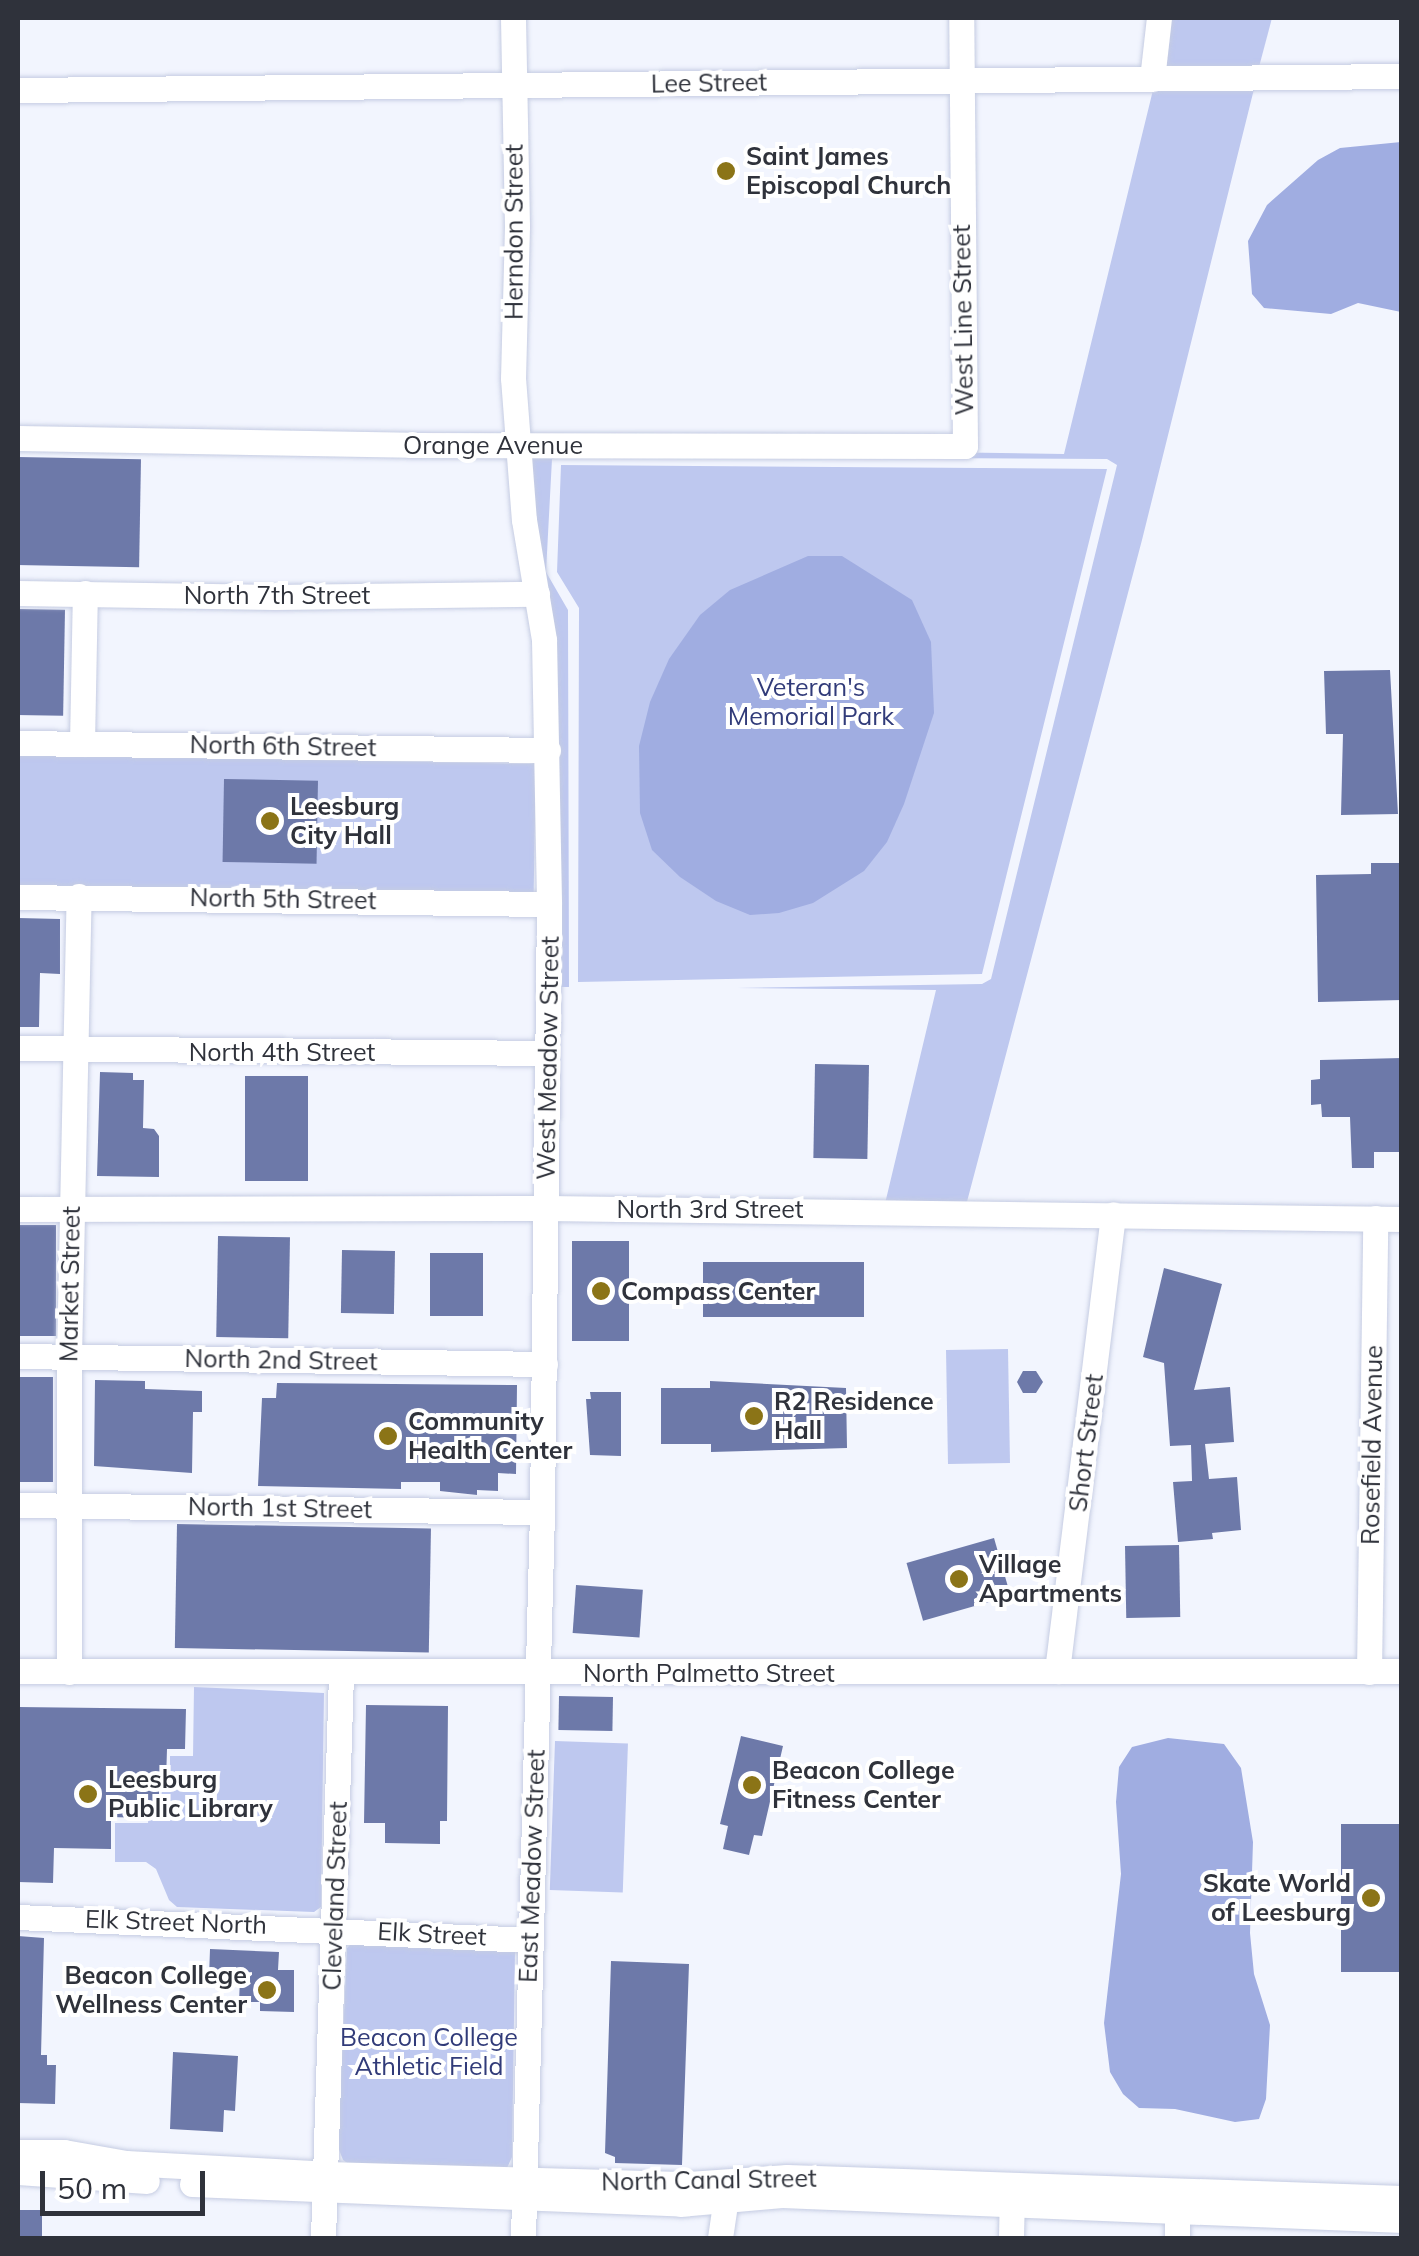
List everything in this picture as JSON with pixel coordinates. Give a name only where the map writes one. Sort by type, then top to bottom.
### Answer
[{"type":"street","name":"Herndon Street","points":[[514,18],[513,378],[517,446]]},
{"type":"street","name":"West Line Street","points":[[961,18],[965,443]]},
{"type":"street","points":[[1152,79],[1159,18]]},
{"type":"street","name":"Lee Street","points":[[18,90],[1402,76]]},
{"type":"street","name":"Orange Avenue","points":[[18,438],[517,446],[933,448],[965,443]]},
{"type":"street","name":"West Meadow Street","points":[[517,446],[538,594],[548,750],[550,904],[538,1673]]},
{"type":"street","name":"North 7th Street","points":[[18,593],[275,597],[538,594]]},
{"type":"street","points":[[82,744],[84,593]]},
{"type":"street","name":"North 6th Street","points":[[18,742],[548,750]]},
{"type":"street","name":"Market Street","points":[[70,1672],[69,1357],[79,896]]},
{"type":"street","name":"North 5th Street","points":[[18,897],[550,904]]},
{"type":"street","name":"North 4th Street","points":[[18,1048],[547,1053]]},
{"type":"street","name":"North 3rd Street","points":[[18,1209],[546,1208],[1402,1218]]},
{"type":"street","name":"Short Street","points":[[1057,1671],[1113,1214]]},
{"type":"street","name":"Rosefield Avenue","points":[[1369,1672],[1375,1218]]},
{"type":"street","name":"North 2nd Street","points":[[18,1356],[544,1364]]},
{"type":"street","name":"North 1st Street","points":[[18,1505],[542,1512]]},
{"type":"street","name":"North Palmetto Street","points":[[18,1671],[1402,1671]]},
{"type":"street","name":"East Meadow Street","points":[[522,2238],[538,1673]]},
{"type":"street","name":"Cleveland Street","points":[[323,2238],[341,1674]]},
{"type":"street","name":"Elk Street North","points":[[18,1917],[335,1928]]},
{"type":"street","name":"Elk Street","points":[[335,1928],[530,1940]]},
{"type":"street","points":[[18,2152],[326,2183]]},
{"type":"street","points":[[18,2172],[326,2183]]},
{"type":"street","name":"North Canal Street","points":[[326,2183],[525,2188],[680,2204],[788,2177],[1012,2194],[1177,2201],[1402,2198]]},
{"type":"street","points":[[720,2238],[728,2190]]},
{"type":"street","points":[[1011,2238],[1012,2194]]},
{"type":"street","points":[[1177,2238],[1177,2201],[1402,2220]]},
{"type":"green space","points":[[1170,18],[1272,18],[1259,67],[1158,67]]},
{"type":"green space","points":[[1254,89],[1142,540],[964,1213],[883,1212],[936,990],[737,988],[982,984],[991,979],[1117,465],[1107,459],[552,459],[546,572],[568,610],[569,987],[549,987],[522,446],[1064,454],[1153,90]]},
{"type":"green space","name":"Veteran's Memorial Park","points":[[561,465],[1107,469],[982,974],[578,982],[579,608],[557,572]]},
{"type":"green space","points":[[18,755],[536,764],[534,896],[18,887]]},
{"type":"green space","points":[[1008,1349],[1010,1463],[948,1464],[946,1350]]},
{"type":"green space","points":[[194,1687],[324,1693],[321,1907],[314,1912],[177,1907],[169,1900],[156,1869],[146,1862],[115,1862],[115,1823],[148,1823],[149,1809],[161,1809],[162,1786],[170,1786],[170,1756],[193,1756]]},
{"type":"green space","points":[[555,1741],[628,1744],[623,1892],[550,1890]]},
{"type":"green space","name":"Beacon College Athletic Field","points":[[354,1941],[515,1951],[512,2157],[507,2168],[352,2166],[343,2160],[338,2147],[347,1948]]},
{"type":"shaded area","points":[[1401,142],[1401,312],[1358,303],[1331,314],[1264,308],[1252,294],[1248,241],[1267,205],[1318,160],[1340,148]]},
{"type":"shaded area","points":[[808,556],[842,556],[912,600],[931,642],[934,713],[904,804],[887,842],[864,871],[813,903],[779,913],[750,915],[716,901],[680,877],[652,850],[640,813],[639,746],[650,702],[669,659],[700,615],[730,590]]},
{"type":"shaded area","points":[[1168,1738],[1224,1744],[1241,1768],[1253,1842],[1250,1933],[1254,1974],[1270,2025],[1266,2099],[1259,2119],[1235,2122],[1175,2109],[1139,2108],[1123,2094],[1110,2072],[1104,2023],[1121,1874],[1116,1802],[1119,1767],[1132,1747]]},
{"type":"building","points":[[18,457],[141,459],[139,567],[18,565]]},
{"type":"building","points":[[18,609],[65,610],[63,716],[18,715]]},
{"type":"building","points":[[1390,670],[1398,814],[1341,815],[1343,734],[1326,734],[1324,671]]},
{"type":"building","name":"Leesburg City Hall","points":[[224,779],[318,781],[317,864],[223,862]]},
{"type":"building","points":[[1371,863],[1402,863],[1402,1000],[1318,1002],[1316,875],[1371,874]]},
{"type":"building","points":[[18,918],[60,919],[60,974],[40,973],[39,1027],[18,1027]]},
{"type":"building","points":[[1402,1058],[1400,1152],[1374,1152],[1374,1168],[1352,1168],[1350,1117],[1322,1117],[1321,1104],[1311,1105],[1311,1080],[1320,1079],[1320,1060]]},
{"type":"building","points":[[815,1064],[869,1065],[867,1159],[813,1158]]},
{"type":"building","points":[[100,1072],[133,1073],[133,1080],[144,1080],[143,1128],[154,1129],[159,1136],[159,1177],[97,1176]]},
{"type":"building","points":[[245,1076],[308,1076],[308,1181],[245,1181]]},
{"type":"building","points":[[18,1225],[56,1225],[56,1336],[18,1336]]},
{"type":"building","points":[[218,1236],[290,1237],[288,1338],[216,1337]]},
{"type":"building","name":"Compass Center","points":[[572,1241],[629,1241],[629,1341],[572,1341]]},
{"type":"building","points":[[342,1250],[395,1251],[394,1314],[341,1313]]},
{"type":"building","points":[[430,1253],[483,1253],[483,1316],[430,1316]]},
{"type":"building","points":[[703,1262],[864,1262],[864,1317],[703,1317]]},
{"type":"building","points":[[1164,1268],[1222,1284],[1194,1390],[1230,1387],[1234,1442],[1205,1444],[1209,1479],[1237,1477],[1241,1530],[1212,1533],[1213,1539],[1178,1542],[1173,1482],[1192,1481],[1191,1445],[1170,1446],[1164,1363],[1143,1357]]},
{"type":"building","points":[[1023,1371],[1036,1371],[1043,1382],[1036,1393],[1023,1393],[1017,1382]]},
{"type":"building","points":[[18,1377],[53,1377],[53,1482],[18,1482]]},
{"type":"building","points":[[95,1380],[145,1381],[145,1389],[202,1391],[202,1412],[193,1412],[192,1473],[94,1466]]},
{"type":"building","name":"R2 Residence Hall","points":[[710,1381],[846,1388],[847,1448],[711,1452],[711,1444],[661,1444],[661,1388],[710,1388]]},
{"type":"building","name":"Community Health Center","points":[[277,1383],[517,1385],[516,1474],[498,1473],[498,1491],[477,1490],[477,1495],[440,1491],[440,1482],[401,1482],[401,1489],[258,1486],[262,1398],[276,1398]]},
{"type":"building","points":[[590,1392],[621,1392],[621,1456],[590,1455],[586,1399],[591,1399]]},
{"type":"building","points":[[177,1524],[431,1528],[429,1652],[175,1648]]},
{"type":"building","name":"Village Apartments","points":[[994,1538],[1011,1596],[923,1621],[907,1563]]},
{"type":"building","name":"Village Apartments","points":[[1179,1545],[1180,1617],[1126,1618],[1125,1546]]},
{"type":"building","points":[[576,1585],[643,1590],[639,1638],[573,1633]]},
{"type":"building","points":[[559,1696],[613,1697],[612,1731],[558,1730]]},
{"type":"building","points":[[366,1705],[448,1706],[447,1821],[440,1821],[440,1844],[385,1843],[385,1823],[364,1823]]},
{"type":"building","name":"Leesburg Public Library","points":[[18,1707],[186,1709],[185,1749],[167,1749],[166,1782],[159,1782],[159,1807],[145,1806],[145,1818],[111,1817],[111,1849],[54,1848],[53,1883],[18,1882]]},
{"type":"building","name":"Beacon College Fitness Center","points":[[741,1736],[783,1746],[762,1836],[754,1835],[749,1855],[723,1849],[728,1826],[720,1824]]},
{"type":"building","name":"Skate World of Leesburg","points":[[1341,1824],[1402,1824],[1402,1972],[1341,1972]]},
{"type":"building","points":[[18,1936],[44,1938],[41,2055],[47,2055],[47,2065],[56,2065],[55,2104],[18,2103]]},
{"type":"building","name":"Beacon College Wellness Center","points":[[210,1949],[279,1952],[278,1970],[294,1970],[294,2012],[260,2011],[260,2002],[239,2002],[240,1978],[209,1978]]},
{"type":"building","points":[[611,1961],[689,1964],[682,2165],[615,2163],[615,2157],[605,2153]]},
{"type":"building","points":[[173,2052],[238,2056],[235,2111],[224,2110],[223,2132],[170,2129]]},
{"type":"building","points":[[18,2210],[42,2210],[42,2238],[18,2238]]},
{"type":"place","name":"Saint James Episcopal Church","points":[[726,171]]},
{"type":"place","name":"Leesburg City Hall","points":[[270,821]]},
{"type":"place","name":"Compass Center","points":[[601,1291]]},
{"type":"place","name":"R2 Residence Hall","points":[[754,1416]]},
{"type":"place","name":"Community Health Center","points":[[388,1436]]},
{"type":"place","name":"Village Apartments","points":[[959,1579]]},
{"type":"place","name":"Beacon College Fitness Center","points":[[752,1785]]},
{"type":"place","name":"Leesburg Public Library","points":[[88,1794]]},
{"type":"place","name":"Skate World of Leesburg","points":[[1371,1898]]},
{"type":"place","name":"Beacon College Wellness Center","points":[[267,1990]]}]
